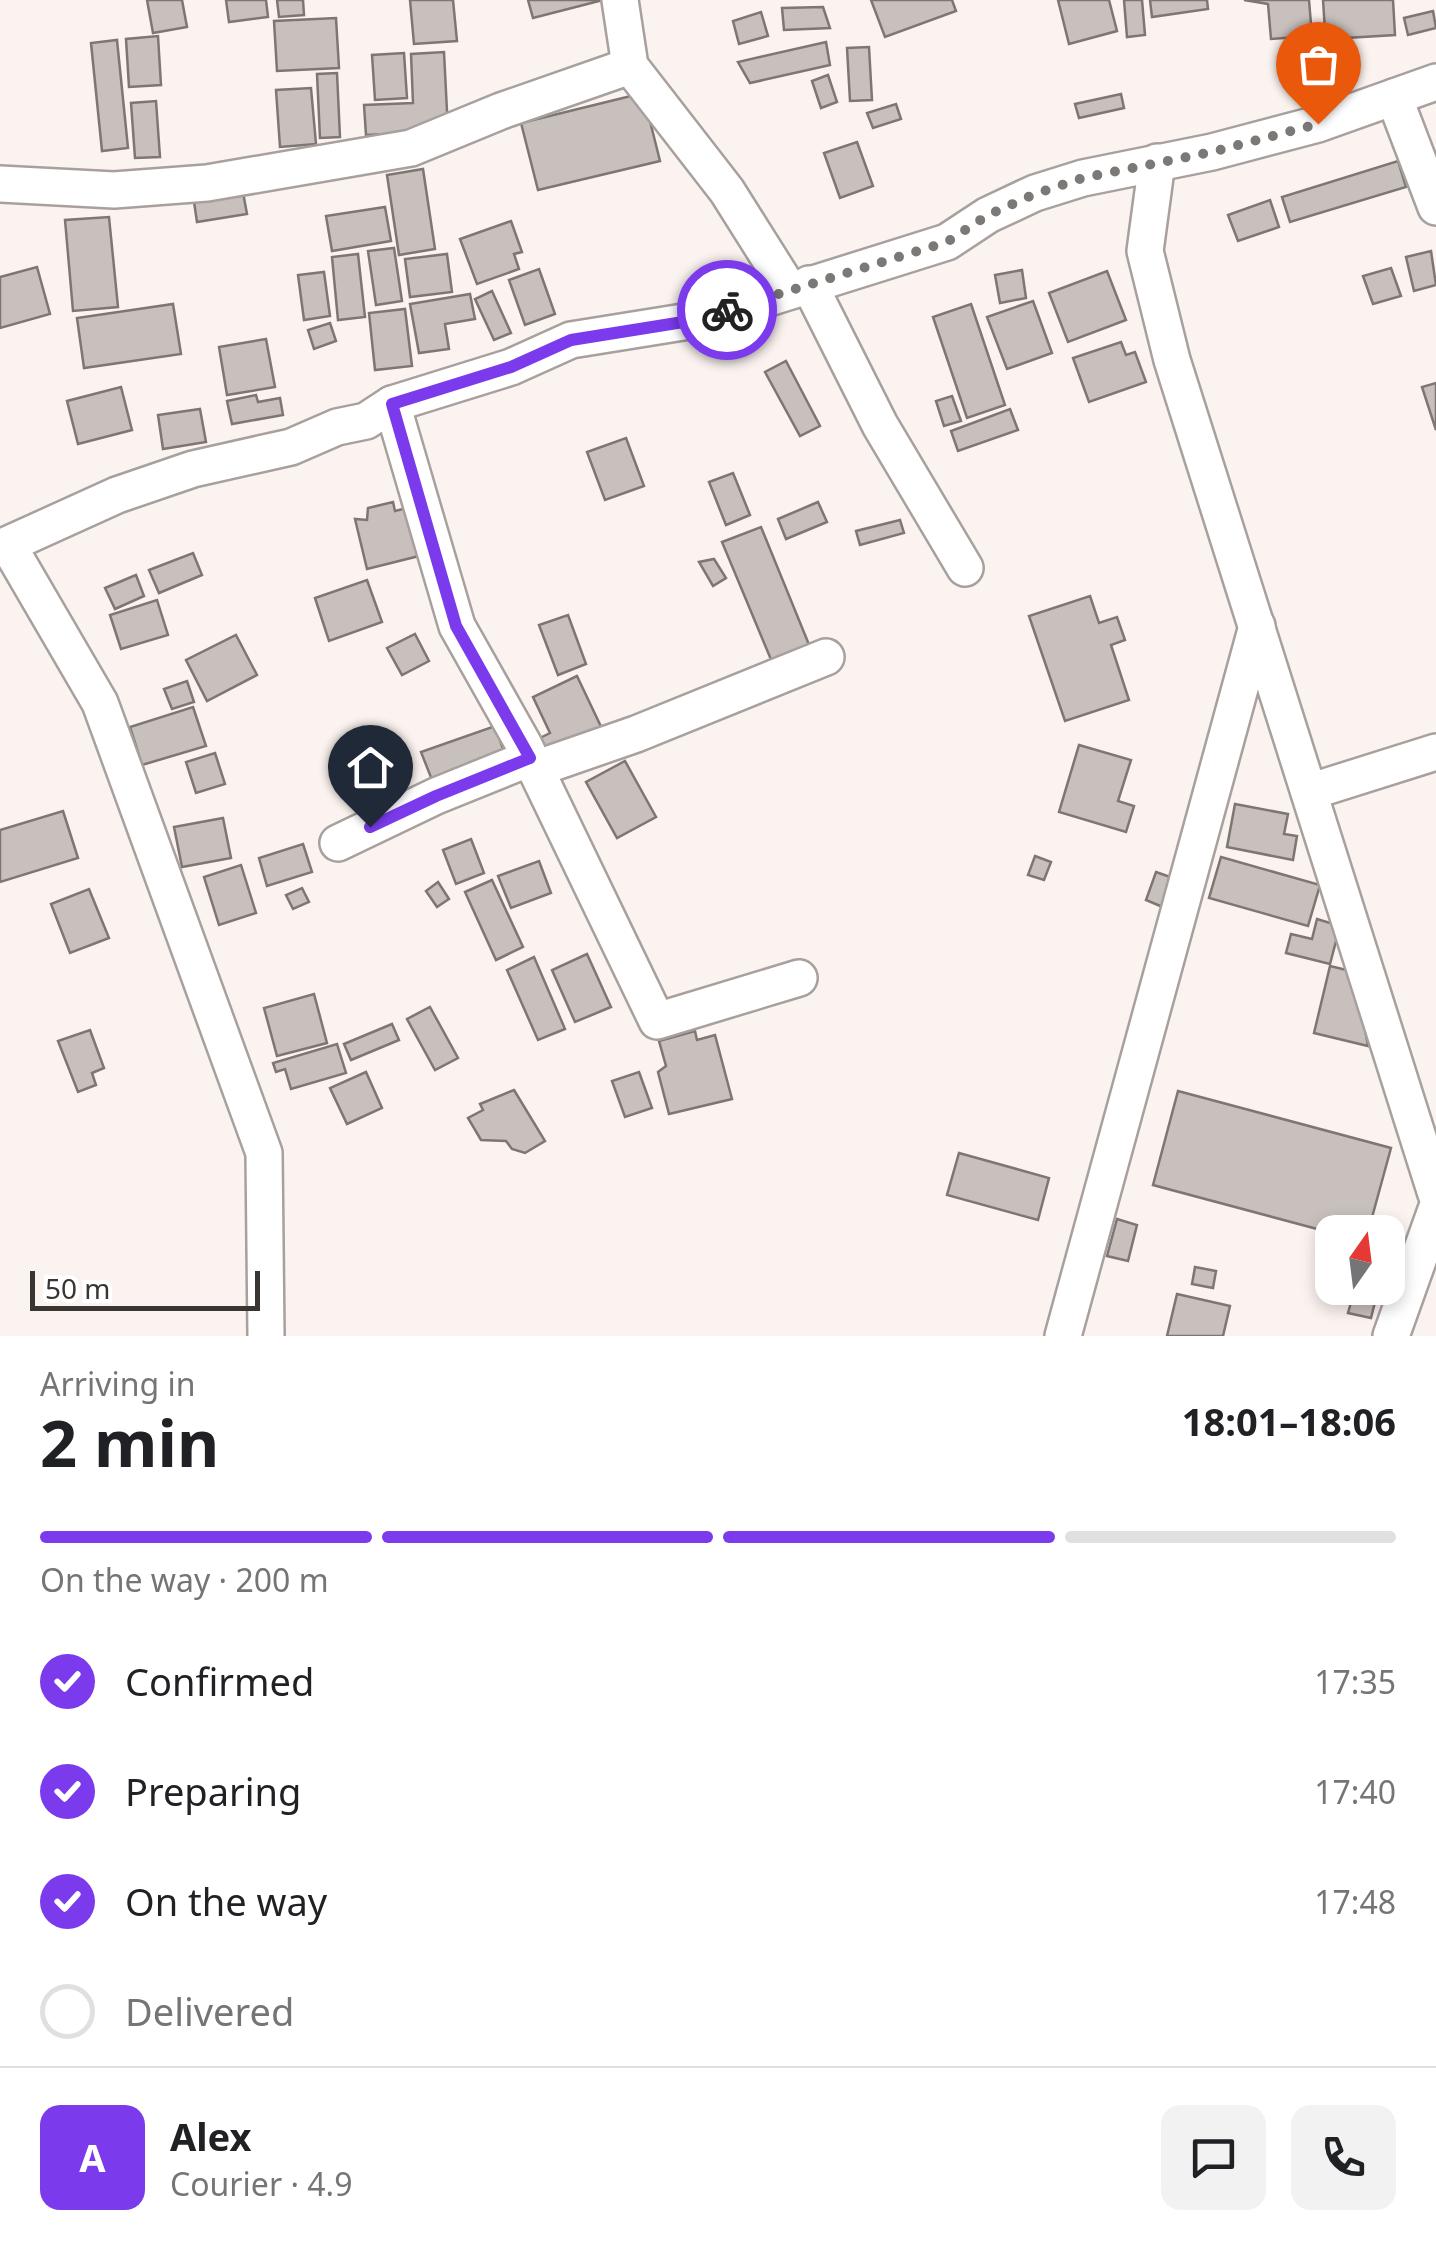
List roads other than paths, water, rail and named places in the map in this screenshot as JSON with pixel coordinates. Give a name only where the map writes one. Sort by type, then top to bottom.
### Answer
[{"type":"street","points":[[620,0],[630,66],[799,288],[966,568]]},
{"type":"street","points":[[0,184],[114,190],[206,183],[412,148],[501,111],[630,66]]},
{"type":"street","points":[[266,1336],[264,1154],[100,704],[4,547],[117,495],[193,469],[291,448],[337,427],[366,420],[392,404],[511,367],[571,340],[702,319],[947,242],[988,215],[1083,178],[1318,124],[1436,82]]},
{"type":"street","points":[[1394,97],[1436,207]]},
{"type":"street","points":[[1156,162],[1146,251],[1172,360],[1436,1194]]},
{"type":"street","points":[[392,404],[456,626],[533,764],[657,1021],[799,978]]},
{"type":"street","points":[[1063,1336],[1257,626]]},
{"type":"street","points":[[338,842],[436,796],[636,734],[826,658]]},
{"type":"street","points":[[1309,792],[1436,752]]},
{"type":"street","points":[[1392,1336],[1436,1210]]}]
